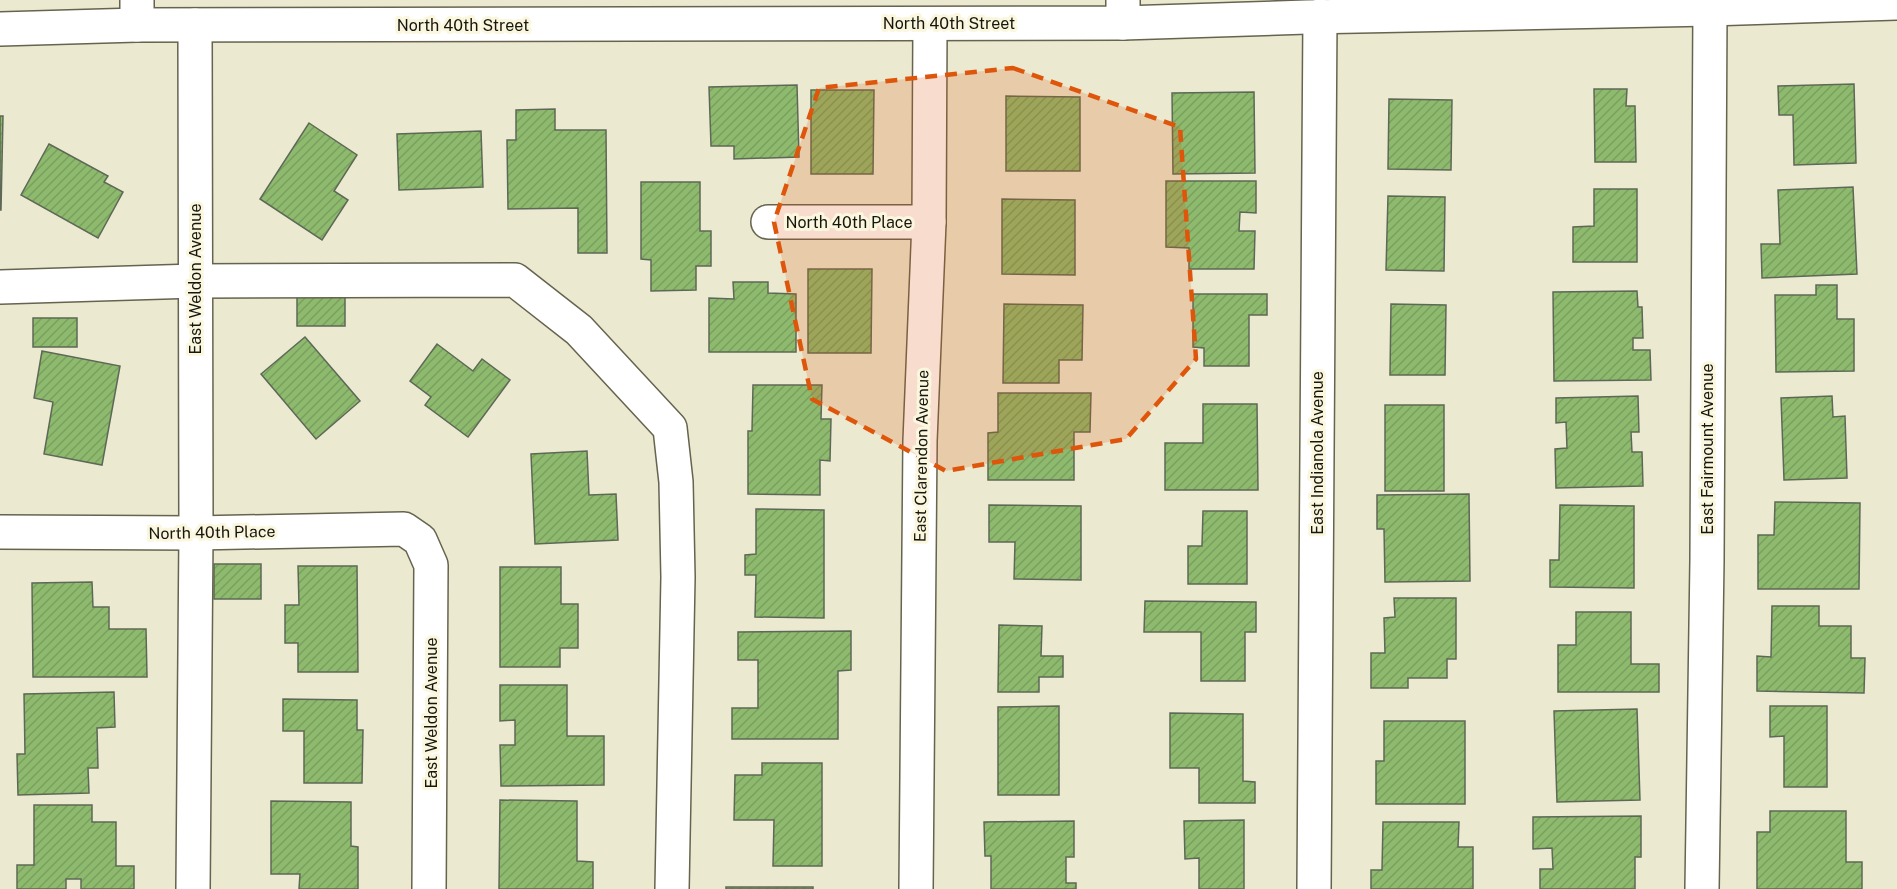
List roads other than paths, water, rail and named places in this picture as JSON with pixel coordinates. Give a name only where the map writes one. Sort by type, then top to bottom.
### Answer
[{"type":"street","name":"North 40th Street","points":[[0,29],[137,13],[195,25],[872,22],[930,24],[1123,11],[1311,11],[1534,7],[1710,9],[1776,4],[1897,3]]},
{"type":"street","name":"East Fairmount Avenue","points":[[1702,889],[1707,560],[1710,9]]},
{"type":"street","name":"East Indianola Avenue","points":[[1311,11],[1314,889]]},
{"type":"street","name":"East Clarendon Avenue","points":[[916,889],[920,441],[929,222],[930,24]]},
{"type":"street","name":"East Weldon Avenue","points":[[193,889],[196,533],[195,25]]},
{"type":"street","name":"North 40th Place","points":[[768,222],[929,222]]},
{"type":"street","points":[[0,287],[195,281],[515,280],[579,330],[670,428],[676,482],[678,577],[672,889]]},
{"type":"street","name":"North 40th Place","points":[[0,532],[196,533],[404,529],[420,540]]},
{"type":"street","name":"East Weldon Avenue","points":[[420,540],[431,564],[429,889]]}]
